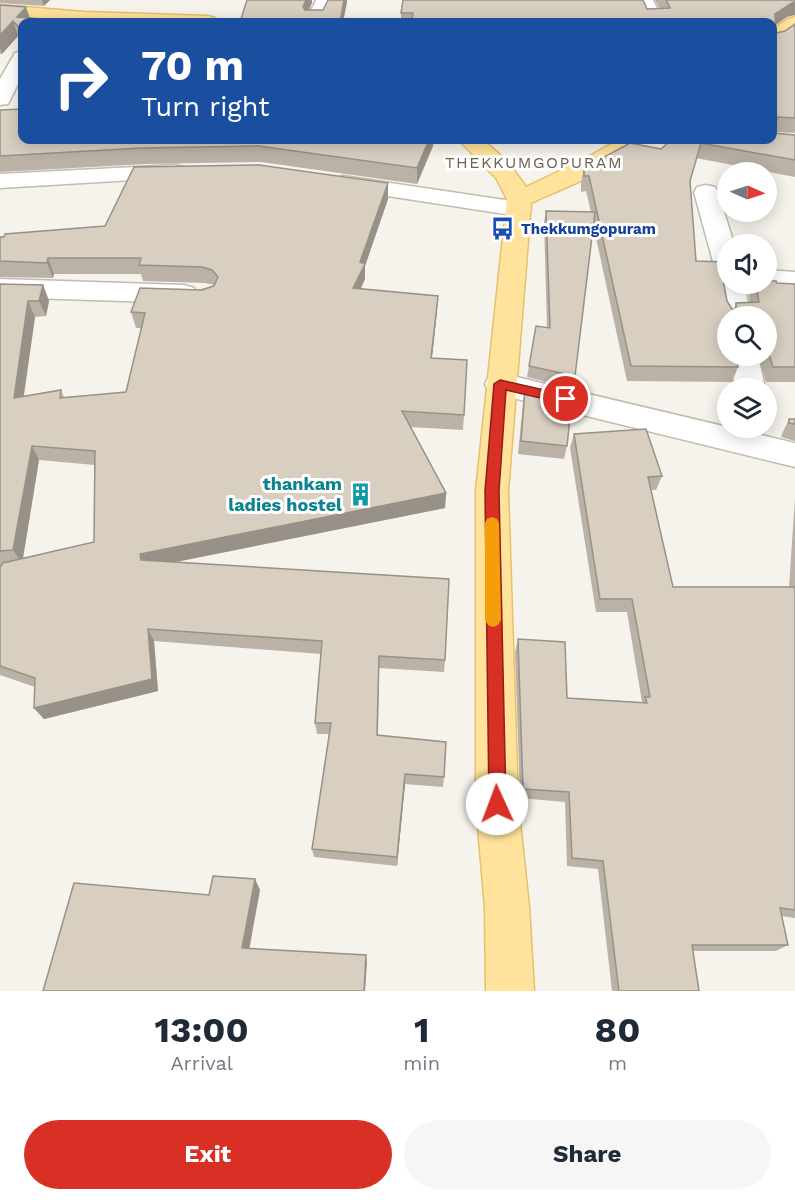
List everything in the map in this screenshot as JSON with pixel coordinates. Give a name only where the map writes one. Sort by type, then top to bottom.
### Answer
[{"type":"main road","points":[[0,11],[38,18]]},
{"type":"main road","points":[[777,36],[795,23]]},
{"type":"main road","points":[[475,144],[495,161],[510,179],[519,204],[500,384],[492,491],[497,804],[507,907],[510,991]]},
{"type":"main road","points":[[519,204],[626,144]]},
{"type":"street","points":[[317,18],[325,0]]},
{"type":"street","points":[[644,0],[653,18]]},
{"type":"street","points":[[0,99],[18,65]]},
{"type":"street","points":[[0,181],[202,172]]},
{"type":"street","points":[[321,180],[519,204]]},
{"type":"street","points":[[706,192],[718,234]]},
{"type":"street","points":[[777,279],[795,280]]},
{"type":"street","points":[[0,288],[205,294]]},
{"type":"street","points":[[500,384],[717,428]]},
{"type":"street","points":[[763,438],[795,455]]},
{"type":"building","points":[[247,0],[306,0],[303,7],[305,10],[323,10],[328,0],[344,0],[341,18],[241,18]]},
{"type":"building","points":[[403,0],[643,0],[647,9],[670,8],[666,0],[795,0],[775,14],[775,18],[412,18],[413,13],[401,13]]},
{"type":"building","points":[[0,5],[26,7],[17,17],[30,18],[18,18],[18,26],[13,21],[0,35]]},
{"type":"building","points":[[795,24],[795,118],[778,117],[777,119],[777,33],[785,31]]},
{"type":"building","points":[[18,109],[18,144],[427,144],[417,168],[259,146],[142,148],[0,156],[0,110]]},
{"type":"building","points":[[777,133],[795,135],[795,160],[707,144],[777,144]]},
{"type":"building","points":[[628,144],[661,149],[667,144],[701,144],[690,181],[696,261],[717,262],[717,294],[726,294],[730,306],[717,306],[717,366],[738,367],[631,366],[589,176],[584,176],[584,168]]},
{"type":"building","points":[[259,165],[388,183],[360,262],[365,264],[353,288],[438,296],[431,358],[467,360],[464,415],[402,411],[446,493],[140,554],[141,560],[449,579],[445,660],[379,656],[377,735],[446,742],[444,777],[405,774],[397,857],[312,849],[331,723],[315,723],[322,641],[148,629],[152,679],[34,708],[35,678],[0,666],[0,567],[3,563],[94,542],[95,451],[32,446],[13,550],[0,551],[0,284],[43,285],[39,301],[28,301],[14,398],[61,390],[60,398],[126,392],[145,313],[131,312],[140,288],[202,290],[214,286],[218,277],[212,270],[202,267],[139,265],[141,258],[48,258],[47,263],[0,261],[0,237],[4,237],[5,234],[105,226],[134,167]]},
{"type":"building","points":[[546,211],[595,212],[575,376],[529,366],[536,326],[550,328]]},
{"type":"building","points":[[777,283],[795,284],[795,367],[773,367],[777,366],[777,306],[736,306],[736,303],[759,302],[758,294],[777,294]]},
{"type":"building","points":[[525,389],[572,400],[567,446],[521,441]]},
{"type":"building","points":[[789,419],[795,419],[795,424],[789,423]]},
{"type":"building","points":[[646,429],[662,476],[648,477],[673,587],[795,587],[795,910],[780,908],[788,945],[692,945],[699,991],[619,991],[603,861],[572,858],[569,792],[523,789],[518,639],[565,642],[567,698],[647,703],[645,697],[650,697],[632,599],[600,599],[574,434]]},
{"type":"building","points":[[213,876],[255,879],[242,948],[366,955],[364,991],[43,991],[74,883],[209,895]]},
{"type":"slow traffic","points":[[492,523],[493,620]]},
{"type":"place","name":"Thekkumgopuram","points":[[503,229]]},
{"type":"place","name":"thankam ladies hostel","points":[[360,494]]},
{"type":"district","name":"THEKKUMGOPURAM","points":[[534,162]]},
{"type":"route","points":[[497,804],[492,491],[500,384],[566,399]]}]
